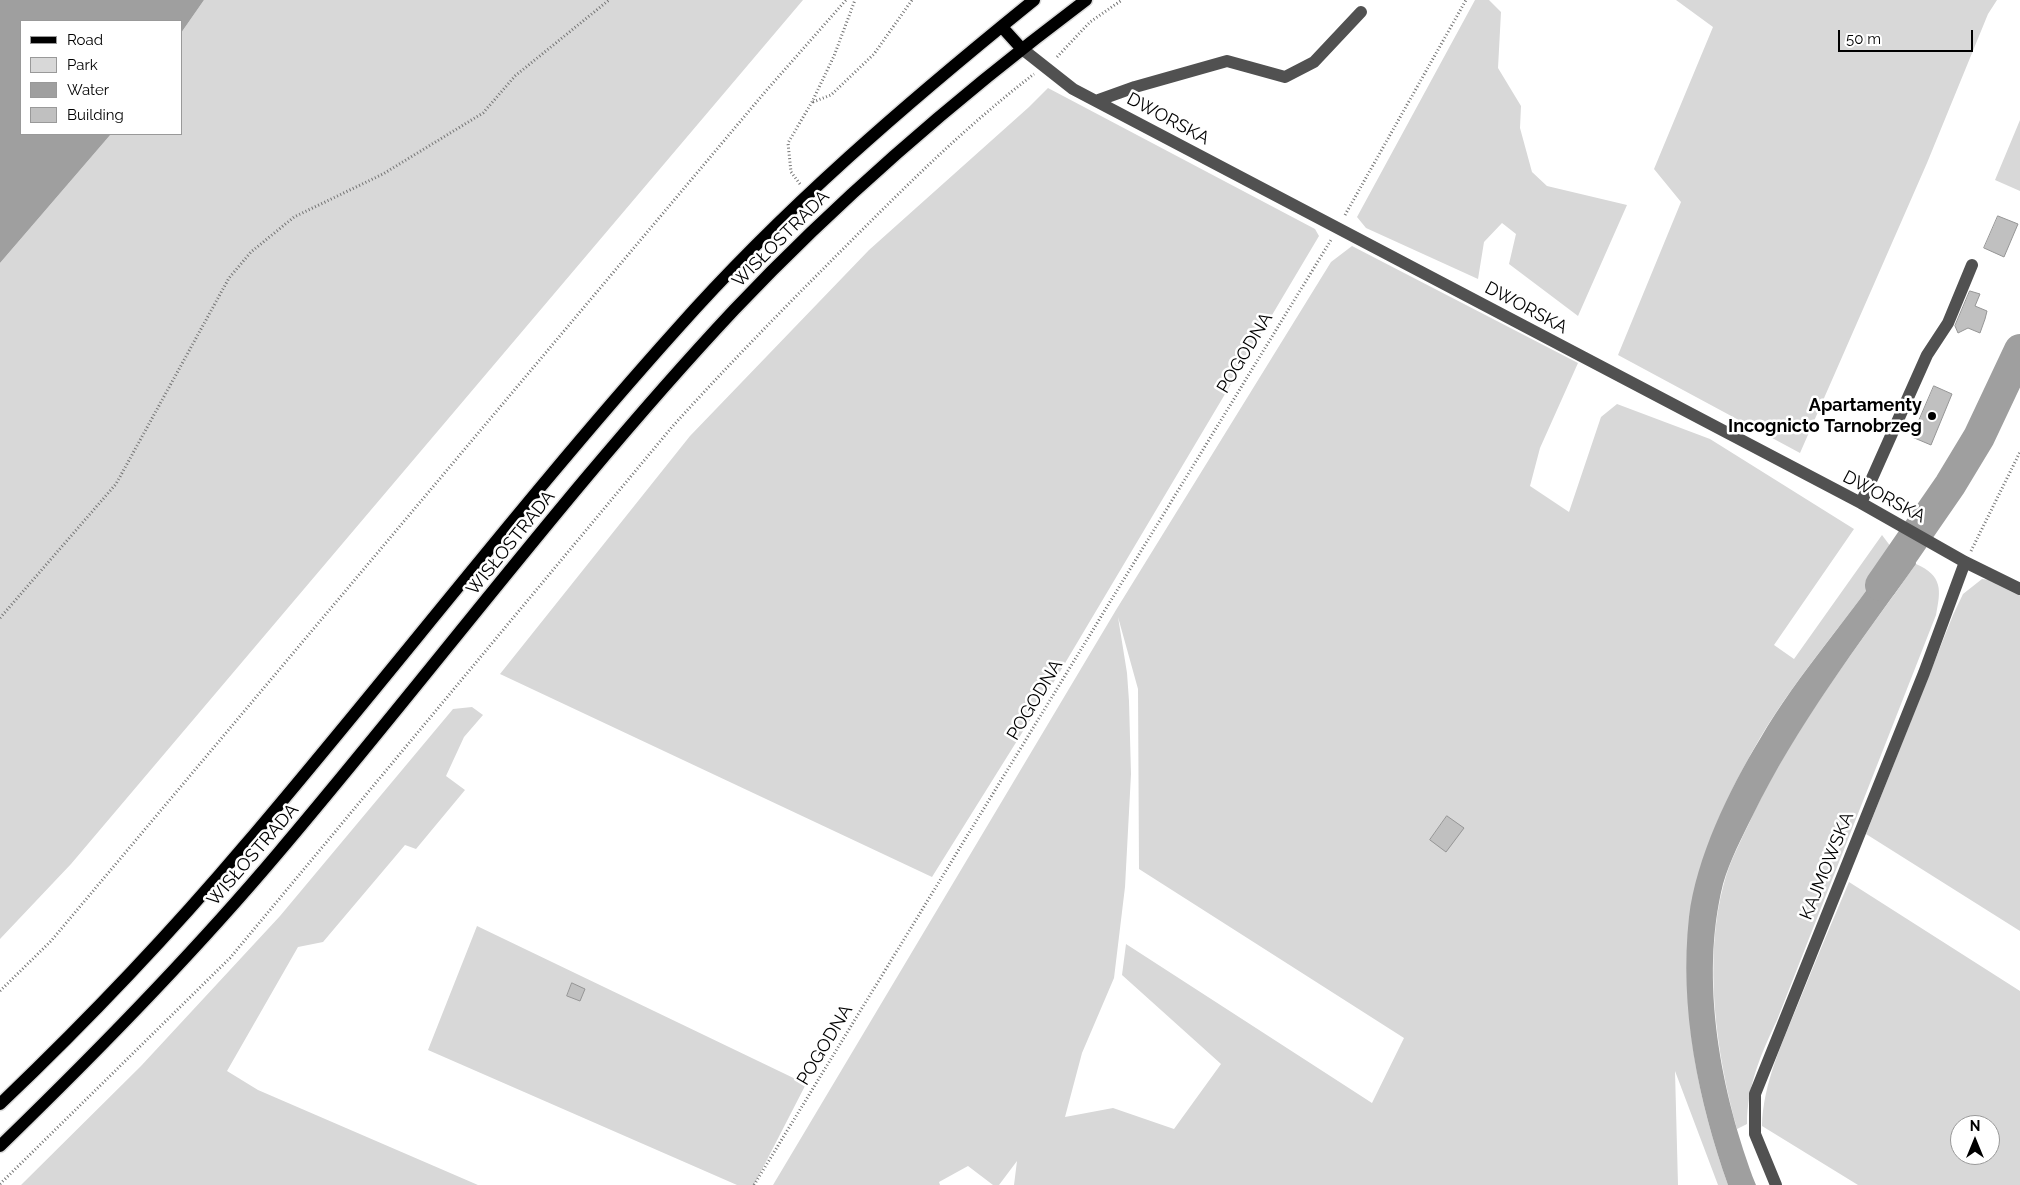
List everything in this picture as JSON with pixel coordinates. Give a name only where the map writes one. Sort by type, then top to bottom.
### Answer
[{"type":"main road","name":"WISŁOSTRADA","points":[[0,1104],[70,1035],[202,895],[301,779],[595,421],[679,326],[808,194],[917,96],[1034,0]]},
{"type":"main road","name":"WISŁOSTRADA","points":[[0,1146],[108,1039],[229,910],[338,781],[599,463],[736,308],[874,172],[1022,48],[1086,0]]},
{"type":"main road","points":[[1002,27],[1022,48]]},
{"type":"street","points":[[1096,101],[1134,87],[1227,61],[1285,77],[1314,62],[1361,12]]},
{"type":"street","name":"DWORSKA","points":[[1022,48],[1073,89],[1861,503],[1965,562],[2020,589]]},
{"type":"street","points":[[1861,503],[1926,355],[1948,323],[1972,265]]},
{"type":"street","name":"KAJMOWSKA","points":[[1776,1185],[1755,1134],[1755,1094],[1924,673],[1965,562]]},
{"type":"path","points":[[0,618],[116,484],[229,278],[251,252],[294,216],[383,174],[483,113],[515,76],[610,0]]},
{"type":"path","points":[[0,991],[51,941],[752,108],[846,0]]},
{"type":"path","points":[[808,194],[791,172],[788,143],[812,102],[834,56],[855,0]]},
{"type":"path","points":[[812,102],[831,95],[874,54],[912,0]]},
{"type":"path","points":[[0,1184],[230,958],[672,427],[733,360],[918,174],[993,105],[1061,54],[1090,22],[1122,0]]},
{"type":"path","name":"POGODNA","points":[[754,1185],[1339,228],[1466,0]]},
{"type":"path","points":[[1965,562],[2020,452]]},
{"type":"green space","points":[[204,0],[803,0],[71,864],[0,939],[0,263],[110,135],[182,135],[182,32]]},
{"type":"green space","points":[[1475,0],[1489,0],[1501,12],[1498,68],[1521,106],[1520,128],[1532,172],[1547,186],[1627,205],[1578,316],[1509,264],[1516,234],[1502,223],[1484,242],[1478,279],[1366,228],[1357,217]]},
{"type":"green space","points":[[1676,0],[1997,0],[1988,14],[1927,163],[1800,453],[1618,355],[1681,202],[1654,169],[1713,27]]},
{"type":"green space","points":[[1048,88],[1315,229],[1319,236],[1055,680],[932,877],[500,674],[690,436],[869,250]]},
{"type":"green space","points":[[2020,120],[2020,191],[1995,180]]},
{"type":"green space","points":[[1352,246],[1578,363],[1540,448],[1530,486],[1569,512],[1601,417],[1617,404],[1710,439],[1854,529],[1774,645],[1794,659],[1882,535],[1894,551],[1791,690],[1760,738],[1726,802],[1712,835],[1699,874],[1689,945],[1689,1015],[1699,1084],[1707,1118],[1728,1185],[1718,1185],[1675,1071],[1678,1185],[1014,1185],[1017,1161],[999,1185],[993,1185],[968,1166],[939,1182],[940,1185],[773,1185],[1116,610],[1331,262]],"holes":[[[1118,617],[1138,689],[1139,869],[1404,1038],[1372,1103],[1126,944],[1122,975],[1221,1064],[1174,1129],[1113,1108],[1065,1117],[1082,1053],[1114,978],[1125,887],[1131,774],[1127,673]]]},
{"type":"green space","points":[[1916,564],[1936,579],[1939,598],[1936,615],[1777,1020],[1760,1058],[1749,1096],[1747,1124],[1737,1129],[1718,1038],[1713,975],[1714,943],[1724,883],[1733,858],[1769,783],[1807,719]]},
{"type":"green space","points":[[1982,579],[1991,580],[2020,595],[2020,931],[1866,834],[1953,615],[1963,594]]},
{"type":"green space","points":[[472,707],[483,715],[464,737],[446,776],[465,790],[416,849],[405,845],[323,942],[298,947],[227,1071],[258,1090],[478,1185],[21,1185],[141,1066],[280,916],[453,709]]},
{"type":"green space","points":[[1849,882],[2020,991],[2020,1185],[1858,1185],[1762,1126],[1763,1110],[1770,1078]]},
{"type":"green space","points":[[477,926],[806,1084],[754,1185],[737,1185],[428,1050]]},
{"type":"water","points":[[0,0],[204,0],[182,32],[182,20],[20,20],[20,135],[110,135],[0,263]]},
{"type":"water","points":[[1907,548],[1913,551],[1916,564],[1829,686],[1789,749],[1745,832],[1723,884],[1716,921],[1713,959],[1717,1036],[1733,1113],[1756,1185],[1728,1185],[1717,1153],[1700,1087],[1689,1019],[1687,951],[1689,917],[1699,871],[1706,848],[1726,802],[1748,759],[1775,714],[1894,551]]},
{"type":"building","points":[[1998,216],[2018,224],[2004,257],[1984,248]]},
{"type":"building","points":[[1970,291],[1980,294],[1975,306],[1987,311],[1985,319],[1980,333],[1968,328],[1958,333],[1955,326]]},
{"type":"building","name":"Apartamenty Incognicto Tarnobrzeg","points":[[1934,386],[1952,394],[1931,445],[1912,437]]},
{"type":"building","points":[[1447,816],[1464,828],[1446,852],[1430,840]]},
{"type":"building","points":[[572,983],[585,989],[580,1001],[567,996]]},
{"type":"waterway","points":[[1881,585],[1950,485],[1979,437],[2020,350]]},
{"type":"place","name":"Apartamenty Incognicto Tarnobrzeg","points":[[1932,416]]}]
